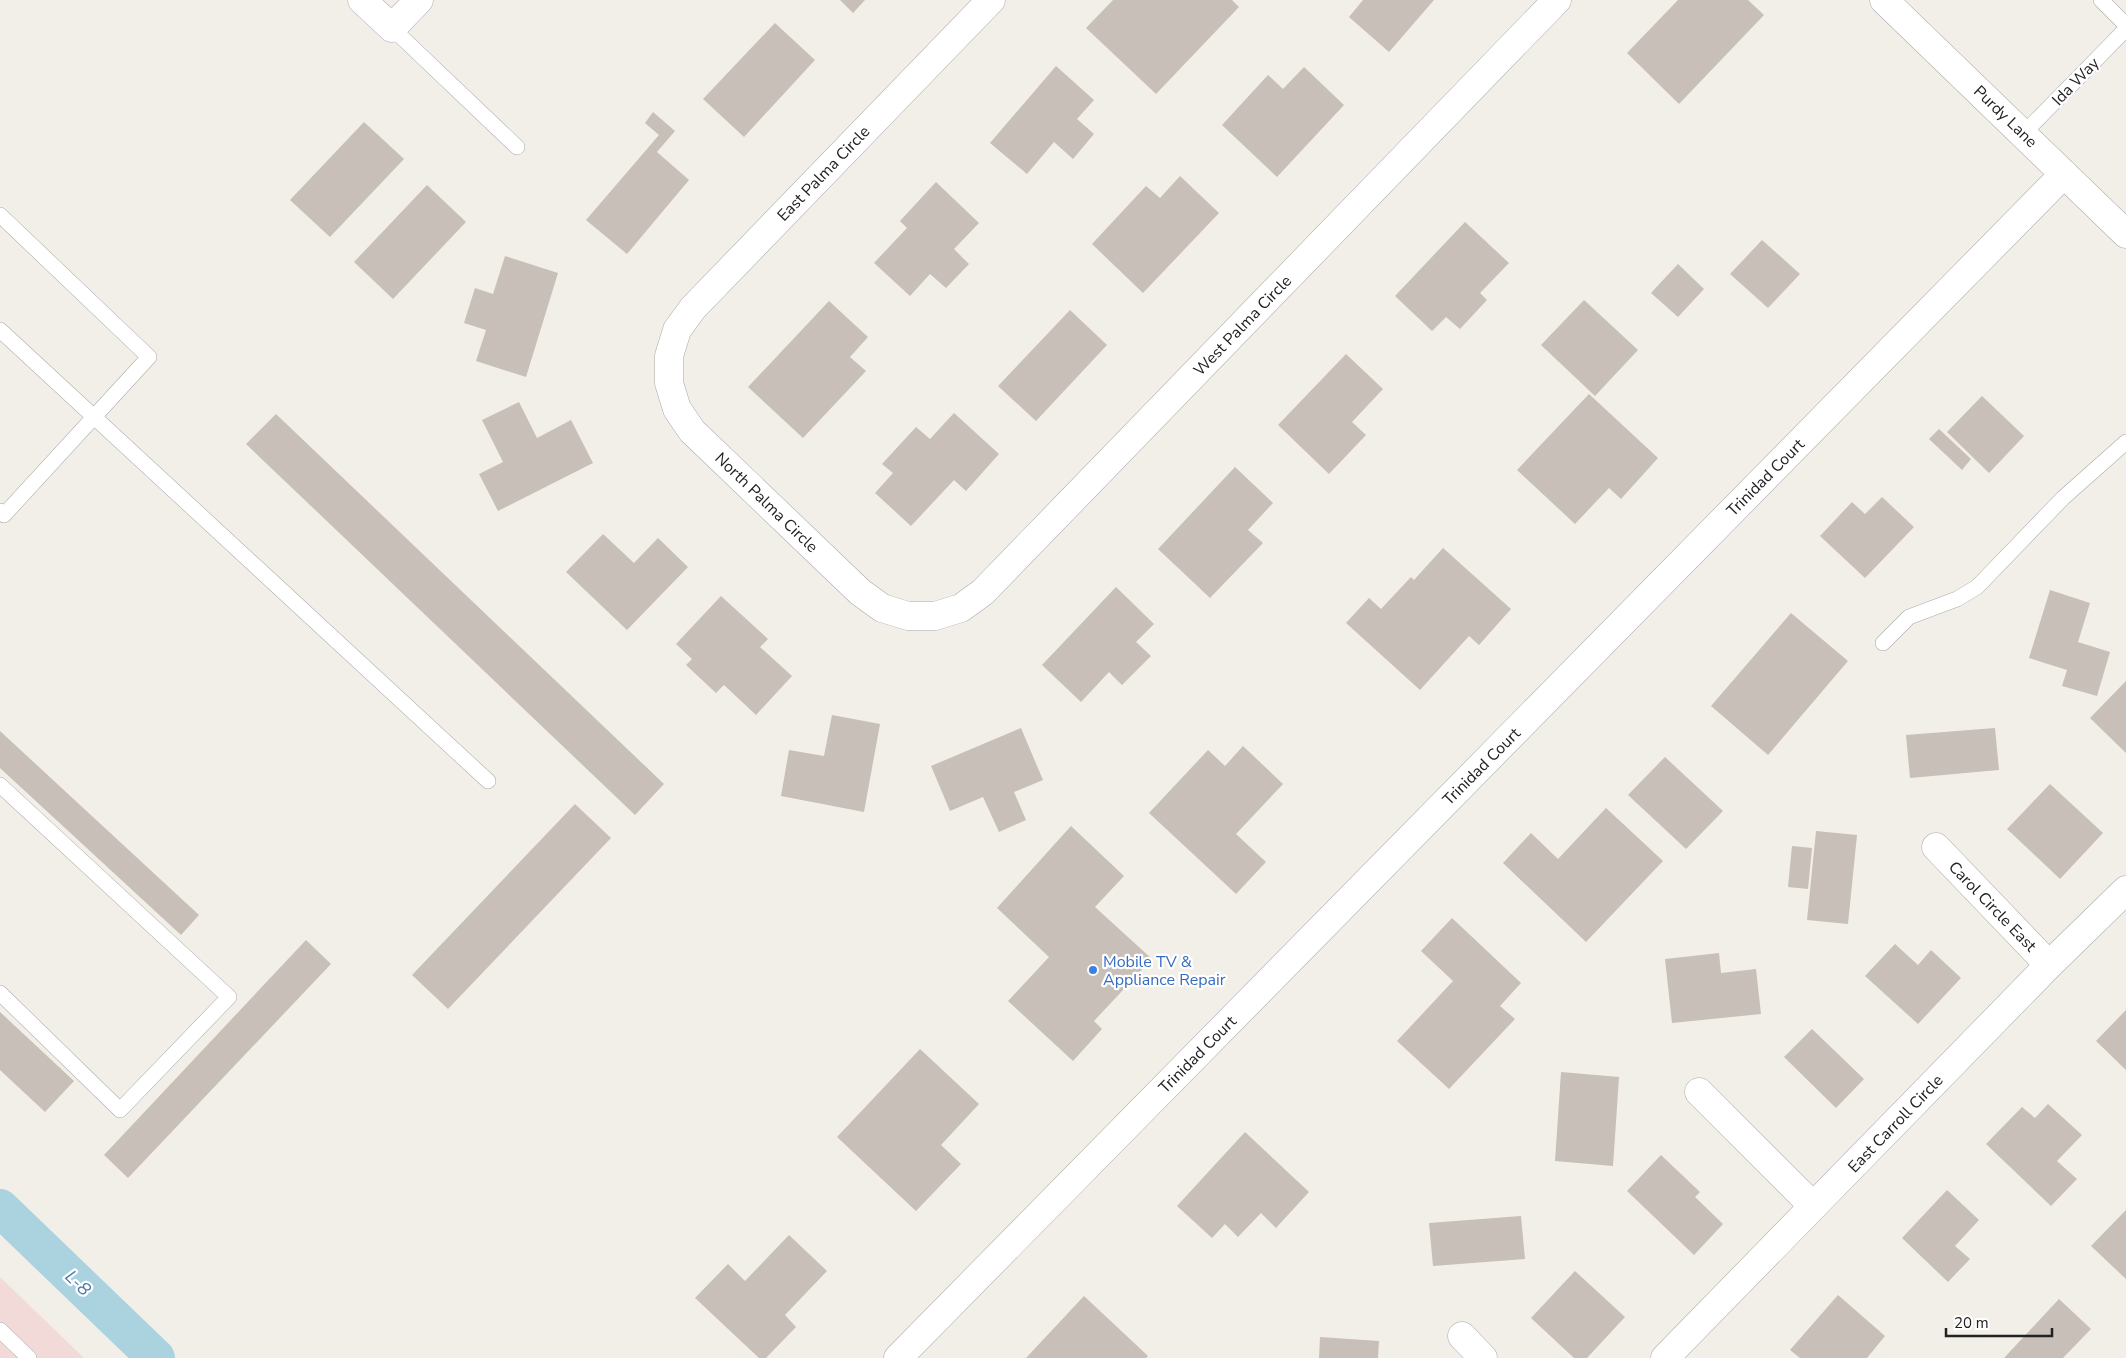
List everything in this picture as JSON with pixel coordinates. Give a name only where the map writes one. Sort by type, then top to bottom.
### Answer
[{"type":"street","points":[[362,0],[392,28],[419,0]]},
{"type":"street","name":"East Palma Circle","points":[[669,356],[677,330],[693,308],[991,0]]},
{"type":"street","name":"West Palma Circle","points":[[908,616],[935,616],[952,611],[961,608],[983,592],[1557,0]]},
{"type":"street","name":"Purdy Lane","points":[[1884,0],[2024,133],[2126,234]]},
{"type":"street","name":"Trinidad Court","points":[[898,1358],[2064,174]]},
{"type":"street","name":"North Palma Circle","points":[[669,356],[669,383],[677,409],[692,431],[860,592],[882,608],[908,616]]},
{"type":"street","name":"Carol Circle East","points":[[1936,848],[2049,965]]},
{"type":"street","name":"East Carroll Circle","points":[[1665,1358],[2049,965],[2126,890]]},
{"type":"street","points":[[1699,1092],[1813,1206]]},
{"type":"street","points":[[1462,1336],[1483,1358]]},
{"type":"lane","points":[[2101,0],[2126,25]]},
{"type":"lane","points":[[392,28],[516,146]]},
{"type":"lane","name":"Ida Way","points":[[2024,133],[2126,29]]},
{"type":"lane","points":[[0,215],[149,357],[4,515],[0,511]]},
{"type":"lane","points":[[0,330],[488,781]]},
{"type":"lane","points":[[1883,643],[1909,617],[1957,599],[1977,587],[2063,498],[2126,442]]},
{"type":"lane","points":[[0,785],[229,997],[120,1110],[0,993]]},
{"type":"lane","points":[[0,1330],[29,1358]]},
{"type":"shaded area","points":[[0,1277],[84,1358],[0,1358]]},
{"type":"building","points":[[840,0],[865,0],[853,13]]},
{"type":"building","points":[[1113,0],[1232,0],[1239,7],[1156,94],[1086,28]]},
{"type":"building","points":[[1363,0],[1434,0],[1389,52],[1349,17]]},
{"type":"building","points":[[1678,0],[1748,0],[1764,15],[1679,104],[1627,53]]},
{"type":"building","points":[[775,23],[815,60],[744,137],[703,99]]},
{"type":"building","points":[[1056,66],[1094,100],[1077,119],[1094,134],[1073,159],[1054,142],[1027,174],[990,143]]},
{"type":"building","points":[[1304,67],[1344,105],[1277,177],[1222,125],[1268,75],[1283,89]]},
{"type":"building","points":[[653,112],[675,131],[657,152],[689,180],[627,254],[586,220],[659,135],[645,123]]},
{"type":"building","points":[[364,122],[404,159],[330,237],[290,200]]},
{"type":"building","points":[[1180,176],[1219,213],[1143,293],[1092,244],[1146,186],[1160,198]]},
{"type":"building","points":[[936,182],[979,223],[954,249],[969,264],[946,288],[930,274],[910,296],[874,263],[907,228],[900,221]]},
{"type":"building","points":[[427,185],[466,222],[393,299],[354,262]]},
{"type":"building","points":[[1465,222],[1509,263],[1480,293],[1487,300],[1460,329],[1446,317],[1432,331],[1395,296]]},
{"type":"building","points":[[1762,240],[1800,274],[1768,308],[1730,274]]},
{"type":"building","points":[[505,256],[558,273],[526,377],[476,361],[486,330],[464,323],[475,288],[493,294]]},
{"type":"building","points":[[1678,264],[1704,289],[1678,317],[1651,293]]},
{"type":"building","points":[[1584,300],[1638,350],[1595,396],[1541,345]]},
{"type":"building","points":[[829,301],[868,337],[850,357],[866,371],[803,438],[748,387]]},
{"type":"building","points":[[1070,310],[1107,345],[1036,421],[998,386]]},
{"type":"building","points":[[1346,354],[1383,389],[1352,422],[1366,435],[1329,474],[1278,425]]},
{"type":"building","points":[[1589,394],[1658,458],[1621,499],[1609,488],[1575,524],[1517,470]]},
{"type":"building","points":[[1982,396],[2024,436],[1989,473],[1947,432]]},
{"type":"building","points":[[519,402],[537,438],[571,420],[593,463],[498,511],[479,474],[503,462],[482,420]]},
{"type":"building","points":[[954,413],[999,454],[966,491],[954,480],[911,526],[875,493],[893,473],[882,464],[916,427],[930,439]]},
{"type":"building","points":[[276,414],[664,784],[635,815],[246,444]]},
{"type":"building","points":[[1939,429],[1971,459],[1962,470],[1929,439]]},
{"type":"building","points":[[1235,467],[1273,503],[1248,530],[1263,543],[1210,598],[1158,549]]},
{"type":"building","points":[[1882,497],[1914,527],[1865,578],[1820,536],[1852,502],[1865,514]]},
{"type":"building","points":[[603,534],[634,563],[658,538],[688,567],[627,630],[566,572]]},
{"type":"building","points":[[1443,548],[1511,609],[1479,645],[1469,636],[1420,690],[1346,623],[1369,598],[1381,609],[1411,577],[1414,580]]},
{"type":"building","points":[[1116,587],[1154,624],[1136,642],[1151,656],[1122,685],[1109,672],[1081,702],[1042,665]]},
{"type":"building","points":[[2050,590],[2090,603],[2078,642],[2110,652],[2097,696],[2062,686],[2067,670],[2029,658]]},
{"type":"building","points":[[721,596],[768,639],[760,647],[792,676],[756,715],[724,685],[716,693],[686,665],[692,659],[676,644]]},
{"type":"building","points":[[1791,613],[1848,661],[1768,755],[1711,706]]},
{"type":"building","points":[[2126,681],[2126,753],[2090,718]]},
{"type":"building","points":[[832,715],[880,724],[864,812],[781,796],[789,750],[824,756]]},
{"type":"building","points":[[1021,728],[1043,780],[1014,792],[1026,820],[999,832],[983,797],[950,811],[931,766]]},
{"type":"building","points":[[1995,728],[1999,770],[1910,778],[1906,735]]},
{"type":"building","points":[[0,731],[199,915],[181,935],[0,768]]},
{"type":"building","points":[[1243,746],[1283,784],[1236,834],[1266,862],[1236,894],[1149,813],[1208,750],[1225,766]]},
{"type":"building","points":[[1665,757],[1723,811],[1686,849],[1628,795]]},
{"type":"building","points":[[2050,784],[2103,833],[2060,879],[2007,829]]},
{"type":"building","points":[[575,804],[611,838],[448,1009],[412,975]]},
{"type":"building","points":[[1606,808],[1663,861],[1586,942],[1503,863],[1531,833],[1558,859]]},
{"type":"building","points":[[1071,826],[1124,876],[1095,907],[1152,959],[1094,1021],[1102,1029],[1073,1061],[1008,1001],[1049,957],[997,908]]},
{"type":"building","points":[[1816,831],[1857,835],[1848,924],[1807,920]]},
{"type":"building","points":[[1792,846],[1812,848],[1808,889],[1788,887]]},
{"type":"building","points":[[1452,918],[1521,983],[1500,1006],[1515,1019],[1449,1089],[1397,1041],[1453,981],[1421,951]]},
{"type":"building","points":[[306,940],[331,964],[128,1178],[104,1155]]},
{"type":"building","points":[[1895,944],[1918,965],[1931,950],[1961,978],[1918,1024],[1865,976]]},
{"type":"building","points":[[1719,953],[1721,973],[1756,969],[1761,1014],[1672,1023],[1665,959]]},
{"type":"building","points":[[2126,1010],[2126,1070],[2096,1041]]},
{"type":"building","points":[[0,1012],[74,1081],[45,1112],[0,1070]]},
{"type":"building","points":[[1812,1029],[1864,1079],[1836,1108],[1784,1057]]},
{"type":"building","points":[[920,1049],[979,1104],[941,1145],[961,1164],[916,1211],[837,1137]]},
{"type":"building","points":[[1561,1072],[1619,1077],[1613,1166],[1555,1161]]},
{"type":"building","points":[[2048,1104],[2082,1135],[2057,1161],[2077,1179],[2051,1206],[1986,1144],[2022,1107],[2035,1118]]},
{"type":"building","points":[[1245,1132],[1309,1192],[1276,1228],[1261,1213],[1238,1237],[1225,1224],[1212,1238],[1177,1206]]},
{"type":"building","points":[[1661,1155],[1700,1192],[1695,1197],[1723,1224],[1694,1255],[1627,1191]]},
{"type":"building","points":[[1947,1190],[1979,1220],[1955,1246],[1970,1259],[1948,1282],[1902,1238]]},
{"type":"building","points":[[2126,1210],[2126,1279],[2091,1246]]},
{"type":"building","points":[[1521,1216],[1525,1259],[1433,1266],[1429,1223]]},
{"type":"building","points":[[789,1235],[827,1271],[785,1315],[796,1327],[766,1358],[759,1358],[695,1298],[728,1264],[745,1281]]},
{"type":"building","points":[[1575,1271],[1625,1317],[1587,1358],[1574,1358],[1531,1318]]},
{"type":"building","points":[[1838,1295],[1885,1336],[1867,1358],[1800,1358],[1790,1350]]},
{"type":"building","points":[[1084,1296],[1148,1356],[1146,1358],[1026,1358]]},
{"type":"building","points":[[2059,1299],[2091,1329],[2063,1358],[2004,1358]]},
{"type":"building","points":[[1320,1337],[1379,1341],[1378,1358],[1319,1358]]},
{"type":"waterway","name":"L-8","points":[[0,1208],[156,1358]]},
{"type":"place","name":"Mobile TV & Appliance Repair","points":[[1093,970]]}]
